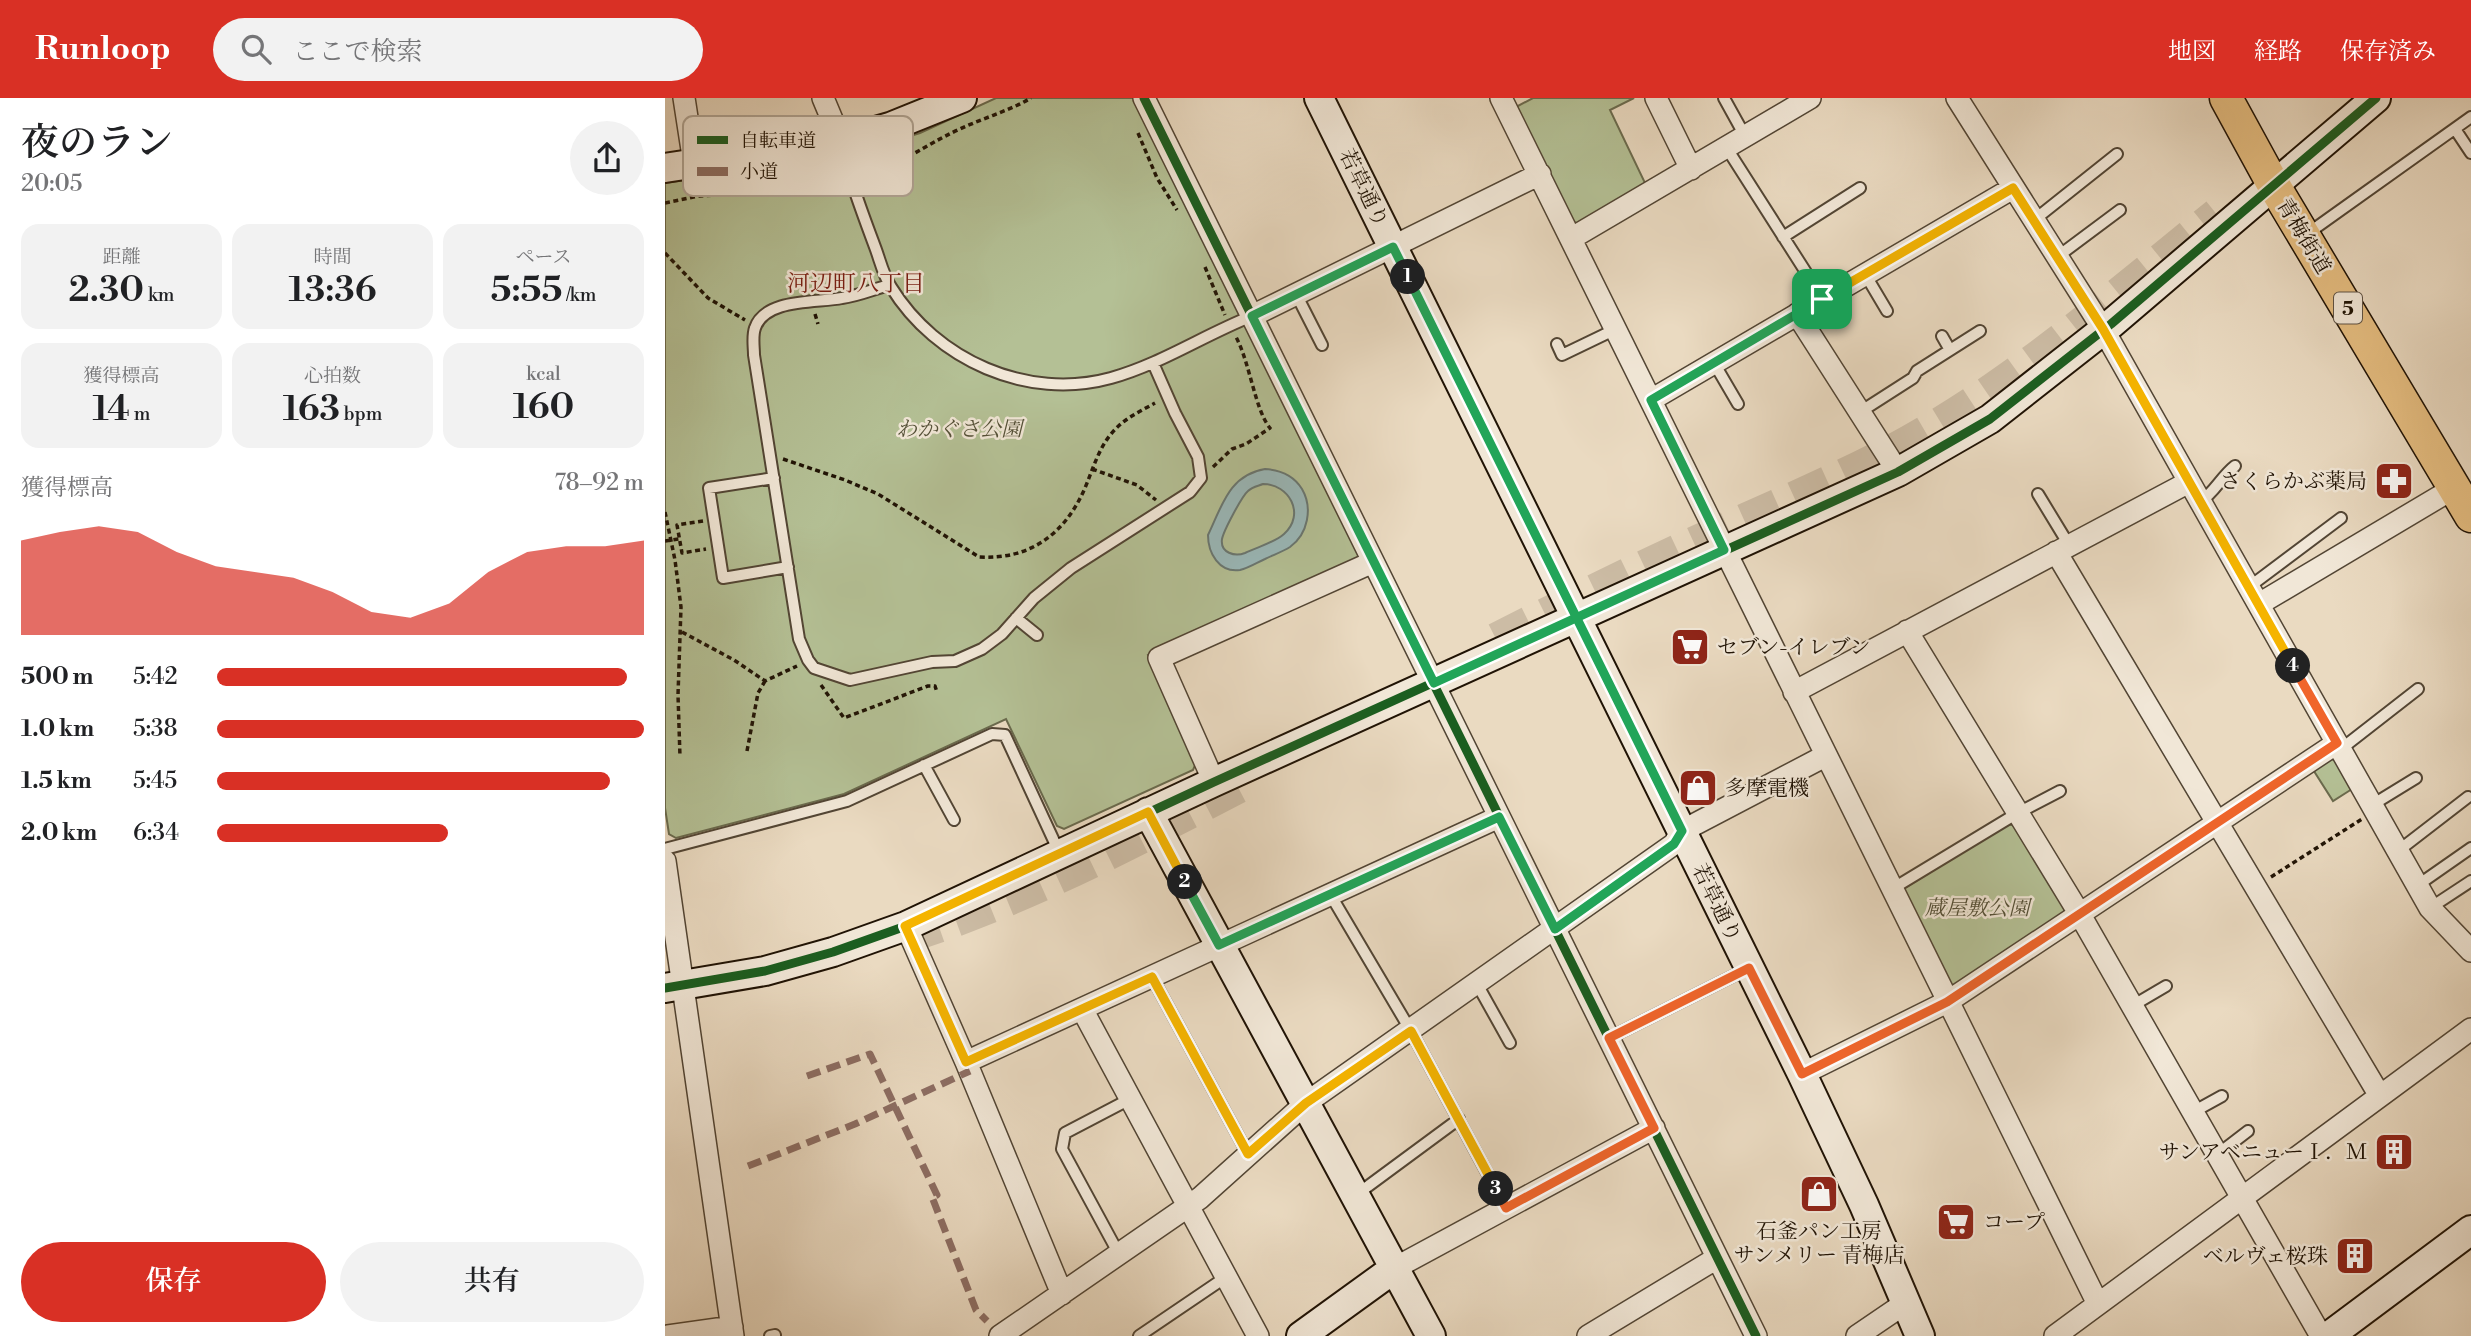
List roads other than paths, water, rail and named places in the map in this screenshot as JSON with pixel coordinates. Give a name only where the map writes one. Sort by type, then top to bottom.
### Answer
[{"type":"main road","name":"青梅街道","points":[[2226,98],[2273,184],[2471,516]]},
{"type":"street","points":[[684,98],[687,116]]},
{"type":"street","points":[[823,98],[831,116]]},
{"type":"street","points":[[913,118],[962,98]]},
{"type":"street","points":[[1145,98],[1756,1336]]},
{"type":"street","name":"若草通り","points":[[1319,98],[1802,1074],[1907,1302],[1920,1336]]},
{"type":"street","points":[[1501,98],[2098,1304]]},
{"type":"street","points":[[1656,98],[1691,169]]},
{"type":"street","points":[[1571,238],[1810,98]]},
{"type":"street","points":[[1957,98],[2103,329],[2431,908],[2471,951]]},
{"type":"street","points":[[675,986],[765,971],[801,962],[905,926],[1148,812],[1898,472],[1990,419],[2103,329],[2376,98]]},
{"type":"street","points":[[665,168],[683,165]]},
{"type":"street","points":[[1252,316],[1540,174]]},
{"type":"street","points":[[1651,400],[2013,188]]},
{"type":"street","points":[[1797,314],[1898,472]]},
{"type":"street","points":[[1794,692],[2189,482]]},
{"type":"street","points":[[2254,595],[2454,488]]},
{"type":"street","points":[[2062,549],[2216,822],[2380,1096]]},
{"type":"street","points":[[1214,782],[1159,658],[1373,562]]},
{"type":"street","points":[[1907,631],[2079,914],[2321,1336]]},
{"type":"street","points":[[1802,1074],[1947,1002],[2216,822],[2339,746]]},
{"type":"street","points":[[1000,1336],[1188,1207],[1306,1103],[1674,844],[1682,831],[1825,756]]},
{"type":"street","points":[[1148,812],[1431,1336]]},
{"type":"street","points":[[966,1062],[1499,817]]},
{"type":"street","points":[[665,861],[675,986],[733,1331],[668,1336]]},
{"type":"street","points":[[905,926],[966,1062],[1062,1294]]},
{"type":"street","points":[[1081,1009],[1258,1336]]},
{"type":"street","points":[[2055,1336],[2471,1029]]},
{"type":"street","points":[[1301,1336],[1395,1268],[1654,1128]]},
{"type":"street","points":[[2329,1336],[2471,1230]]},
{"type":"street","points":[[1588,1336],[1717,1258]]},
{"type":"street","points":[[1857,1336],[1907,1302]]},
{"type":"lane","points":[[1724,98],[1745,136]]},
{"type":"lane","points":[[2305,236],[2471,117]]},
{"type":"lane","points":[[2455,129],[2471,153]]},
{"type":"lane","points":[[1726,147],[1822,299]]},
{"type":"lane","points":[[2034,220],[2117,154]]},
{"type":"lane","points":[[1783,237],[1860,188]]},
{"type":"lane","points":[[856,196],[889,285],[917,321],[939,342],[968,361],[1007,376],[1041,384],[1075,384],[1109,378],[1153,363],[1252,316]]},
{"type":"lane","points":[[2057,257],[2120,210]]},
{"type":"lane","points":[[1865,274],[1887,312]]},
{"type":"lane","points":[[889,285],[843,298],[771,309],[754,330],[754,355],[799,639],[811,664],[850,680],[932,662],[955,661],[982,649],[1002,634],[1034,598],[1071,568],[1190,492],[1201,478],[1198,457],[1153,363]]},
{"type":"lane","points":[[1296,294],[1322,345]]},
{"type":"lane","points":[[1557,344],[1563,355],[1616,329]]},
{"type":"lane","points":[[1860,412],[1980,331]]},
{"type":"lane","points":[[1942,336],[1950,350]]},
{"type":"lane","points":[[1714,363],[1738,404]]},
{"type":"lane","points":[[2200,502],[2213,493],[2235,466]]},
{"type":"lane","points":[[775,478],[709,488],[723,578],[788,567]]},
{"type":"lane","points":[[2038,494],[2062,549]]},
{"type":"lane","points":[[2254,595],[2341,518]]},
{"type":"lane","points":[[1016,618],[1037,635]]},
{"type":"lane","points":[[2339,746],[2418,690]]},
{"type":"lane","points":[[665,849],[847,801],[992,734],[1005,735],[1060,854]]},
{"type":"lane","points":[[924,765],[954,820]]},
{"type":"lane","points":[[2374,808],[2416,778]]},
{"type":"lane","points":[[1892,889],[2016,814],[2060,791]]},
{"type":"lane","points":[[2398,851],[2468,797]]},
{"type":"lane","points":[[2418,885],[2471,848]]},
{"type":"lane","points":[[2431,908],[2471,881]]},
{"type":"lane","points":[[1330,894],[1411,1031],[1506,1208]]},
{"type":"lane","points":[[1609,1038],[1749,968]]},
{"type":"lane","points":[[1152,977],[1248,1154]]},
{"type":"lane","points":[[1477,985],[1510,1042]]},
{"type":"lane","points":[[2132,1006],[2166,986]]},
{"type":"lane","points":[[2193,1112],[2222,1096]]},
{"type":"lane","points":[[1120,1256],[1062,1149],[1065,1133],[1130,1099]]},
{"type":"lane","points":[[1356,1195],[1459,1119]]},
{"type":"lane","points":[[2218,1154],[2248,1131]]},
{"type":"lane","points":[[1139,1336],[1226,1277]]},
{"type":"water","points":[[1265,469],[1281,472],[1295,481],[1305,496],[1307,520],[1301,535],[1290,547],[1247,568],[1233,570],[1216,560],[1208,535],[1228,493],[1253,472]],"holes":[[[1263,484],[1280,489],[1292,502],[1294,518],[1290,526],[1275,540],[1245,553],[1233,554],[1226,551],[1222,544],[1223,535],[1245,494],[1251,488]]]},
{"type":"tunnel","points":[[1497,641],[1667,558],[1843,477],[1953,418],[2031,364],[2218,216]]},
{"type":"tunnel","points":[[903,936],[993,904],[1037,885],[1251,778]]},
{"type":"place","name":"さくらかぶ薬局","points":[[2394,481]]},
{"type":"place","name":"セブン-イレブン","points":[[1690,647]]},
{"type":"place","name":"多摩電機","points":[[1698,788]]},
{"type":"place","name":"サンアベニューＩ．Ｍ","points":[[2394,1152]]},
{"type":"place","name":"石釜パン工房 サンメリー 青梅店","points":[[1819,1194]]},
{"type":"place","name":"コープ","points":[[1956,1222]]},
{"type":"place","name":"ベルヴェ桜珠","points":[[2355,1256]]},
{"type":"district","name":"河辺町八丁目","points":[[856,283]]},
{"type":"park label","name":"わかぐさ公園","points":[[959,429]]},
{"type":"park label","name":"蔵屋敷公園","points":[[1977,908]]}]
